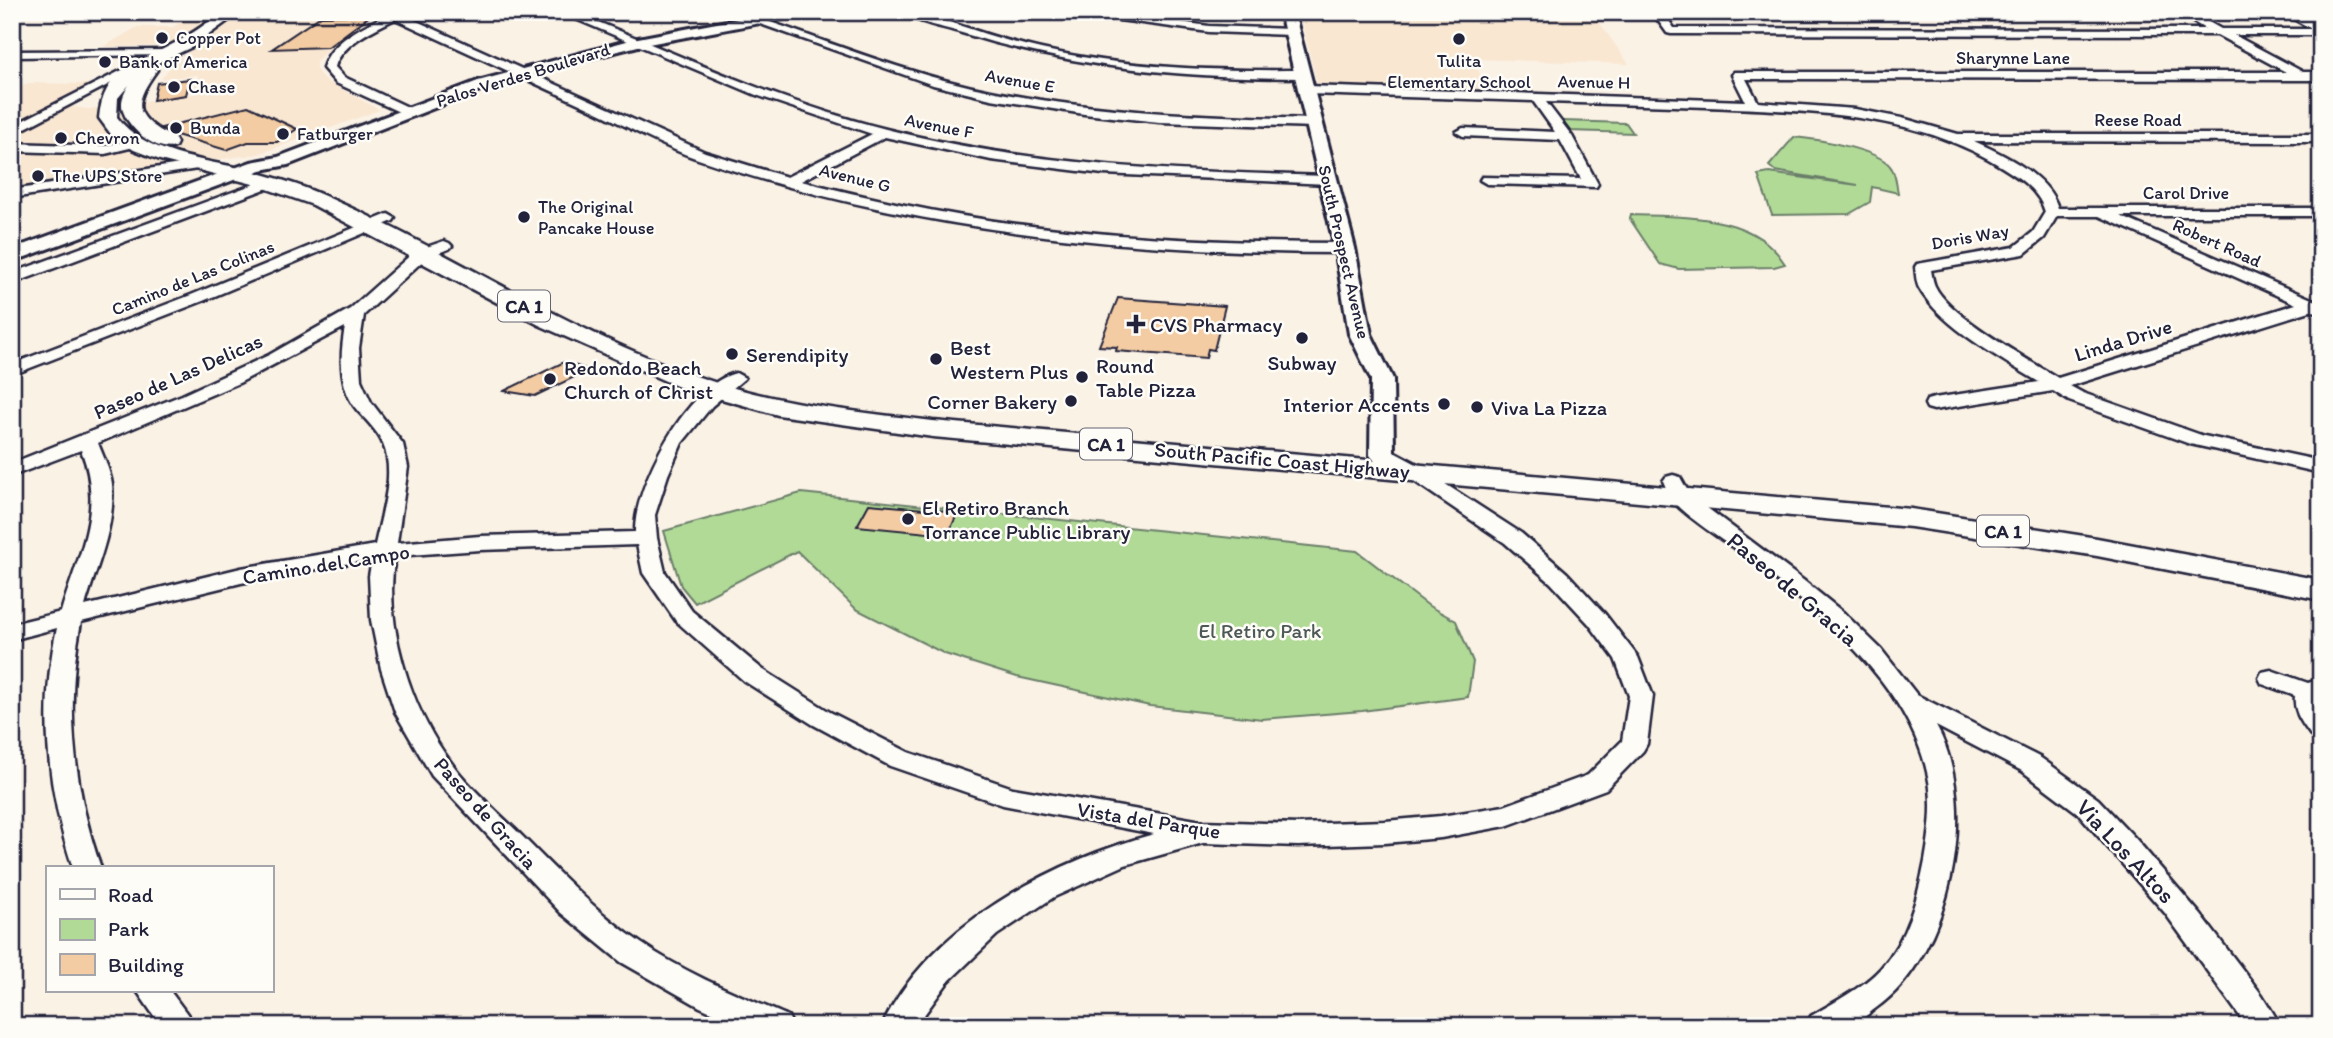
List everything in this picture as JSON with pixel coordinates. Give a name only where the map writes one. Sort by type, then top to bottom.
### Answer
[{"type":"highway","points":[[137,85],[170,52],[233,12]]},
{"type":"highway","points":[[114,90],[138,66],[153,56],[170,52]]},
{"type":"highway","name":"South Pacific Coast Highway","points":[[137,85],[130,102],[132,115],[147,132],[177,148],[255,174]]},
{"type":"highway","name":"South Pacific Coast Highway","points":[[114,90],[107,106],[110,120],[115,130],[133,144],[165,157],[199,165],[334,191],[379,222],[626,357],[727,385],[839,403],[1086,430],[1382,455],[1911,518],[2004,531],[2321,590]]},
{"type":"highway","points":[[133,144],[148,141],[166,149],[177,148]]},
{"type":"highway","name":"South Pacific Coast Highway","points":[[727,385],[762,404],[826,416],[933,429],[1415,473],[1677,490],[1894,499],[2128,536],[2321,573]]},
{"type":"highway","points":[[933,429],[972,426],[1075,435],[1086,430]]},
{"type":"main road","name":"Palos Verdes Boulevard","points":[[12,256],[255,174],[402,110],[517,71],[634,40],[768,12]]},
{"type":"main road","name":"Palos Verdes Boulevard","points":[[742,16],[797,12]]},
{"type":"main road","name":"South Prospect Avenue","points":[[1287,12],[1345,248],[1360,334],[1382,379],[1382,455]]},
{"type":"main road","points":[[1382,455],[1415,473]]},
{"type":"street","name":"Avenue F","points":[[564,12],[796,106],[883,133],[993,155],[1108,170],[1328,180]]},
{"type":"street","name":"Avenue H","points":[[907,12],[1031,49],[1165,71],[1537,98],[1753,105]]},
{"type":"street","points":[[1082,12],[1209,29],[1292,32]]},
{"type":"street","points":[[1657,12],[1671,32],[2321,31]]},
{"type":"street","points":[[2182,12],[2321,86]]},
{"type":"street","points":[[2286,12],[2321,31]]},
{"type":"street","points":[[391,13],[334,54],[329,68],[340,80],[402,110]]},
{"type":"street","name":"Avenue G","points":[[391,13],[700,155],[788,182],[901,209],[1011,227],[1163,243],[1250,248],[1345,248]]},
{"type":"street","name":"Avenue E","points":[[742,16],[937,82],[1014,99],[1159,118],[1314,123]]},
{"type":"street","points":[[12,54],[170,52]]},
{"type":"street","points":[[12,131],[138,66]]},
{"type":"street","name":"Sharynne Lane","points":[[1753,105],[1738,75],[2321,76]]},
{"type":"street","points":[[12,138],[114,90],[137,85]]},
{"type":"street","points":[[1486,180],[1591,184],[1564,136],[1537,98]]},
{"type":"street","points":[[1753,105],[1855,113],[1902,122],[1954,137],[1988,152],[2025,175],[2049,198],[2052,212]]},
{"type":"street","points":[[1463,132],[1564,136]]},
{"type":"street","points":[[788,182],[883,133]]},
{"type":"street","name":"Reese Road","points":[[1954,137],[2321,138]]},
{"type":"street","points":[[12,147],[105,150],[133,144]]},
{"type":"street","points":[[12,194],[199,165]]},
{"type":"street","name":"Palos Verdes Boulevard","points":[[12,279],[255,174]]},
{"type":"street","name":"Carol Drive","points":[[2052,212],[2321,212]]},
{"type":"street","name":"Doris Way","points":[[2052,212],[2039,235],[2019,251],[1923,267],[1926,286],[1936,300],[1980,338],[2054,385],[2118,413],[2197,440],[2321,467]]},
{"type":"street","name":"Robert Road","points":[[2098,212],[2318,306]]},
{"type":"street","name":"Camino de Las Colinas","points":[[12,370],[197,298],[379,222]]},
{"type":"street","points":[[356,313],[433,250]]},
{"type":"street","name":"Linda Drive","points":[[1934,404],[2054,385],[2318,306]]},
{"type":"street","name":"Paseo de Las Delicas","points":[[12,470],[87,441],[288,352],[356,313]]},
{"type":"street","name":"Paseo de Gracia","points":[[356,313],[350,348],[352,380],[362,404],[379,422],[393,444],[398,467],[380,576],[383,620],[393,669],[407,712],[441,769],[571,905],[632,953],[711,997],[777,1026]]},
{"type":"street","name":"Vista del Parque","points":[[727,385],[705,402],[673,442],[658,475],[645,515],[646,538],[653,573],[684,616],[753,675],[821,719],[899,759],[1012,798],[1202,832],[1298,835],[1385,832],[1441,827],[1506,816],[1597,782],[1634,744],[1641,696],[1626,657],[1597,619],[1559,578],[1513,538],[1415,473]]},
{"type":"street","points":[[87,441],[102,485],[95,542],[71,617],[59,705],[65,780],[79,847],[87,866]]},
{"type":"street","name":"Paseo de Gracia","points":[[1677,490],[1836,619],[1891,677],[1910,702],[1928,738],[1940,773],[1944,803],[1940,858],[1931,900],[1917,933],[1891,978],[1822,1026]]},
{"type":"street","name":"Camino del Campo","points":[[12,632],[278,568],[384,551],[646,538]]},
{"type":"street","points":[[2271,678],[2314,689],[2306,708],[2321,731]]},
{"type":"street","name":"Via Los Altos","points":[[1910,702],[2026,763],[2068,789],[2115,834],[2172,901],[2265,1026]]},
{"type":"street","points":[[898,1026],[910,1005],[942,969],[1007,912],[1042,891],[1105,860],[1202,832]]},
{"type":"street","points":[[153,992],[180,1026]]},
{"type":"shaded area","points":[[197,12],[368,12],[374,15],[324,53],[316,62],[316,69],[323,79],[380,110],[259,154],[12,188],[12,91],[28,83],[91,84],[52,104],[89,109],[193,94],[198,75],[161,79],[173,63],[199,45],[103,47],[137,27],[173,27]]},
{"type":"shaded area","name":"Tulita Elementary School","points":[[1299,12],[1422,12],[1597,19],[1629,64],[1473,59],[1488,90],[1322,85],[1317,83]]},
{"type":"green space","points":[[1563,121],[1626,123],[1633,133],[1569,131]]},
{"type":"green space","points":[[1794,137],[1845,146],[1883,160],[1894,172],[1898,193],[1872,187],[1870,202],[1849,214],[1772,215],[1758,175],[1769,173],[1858,185],[1775,171],[1769,166]]},
{"type":"green space","points":[[1631,215],[1695,218],[1737,227],[1772,247],[1785,264],[1774,267],[1679,269],[1660,264],[1630,219]]},
{"type":"green space","name":"El Retiro Park","points":[[801,493],[1357,551],[1429,606],[1456,621],[1473,662],[1468,697],[1362,711],[1262,719],[1150,706],[1017,677],[945,654],[856,609],[797,551],[695,603],[681,586],[664,531]]},
{"type":"building","points":[[371,15],[328,47],[272,49],[321,16]]},
{"type":"building","name":"Chase","points":[[190,79],[186,95],[153,100],[157,83]]},
{"type":"building","points":[[248,106],[297,129],[277,142],[248,142],[226,150],[161,128]]},
{"type":"building","name":"CVS Pharmacy","points":[[1118,298],[1225,306],[1214,350],[1208,349],[1206,358],[1116,351],[1117,347],[1099,346]]},
{"type":"building","name":"Redondo Beach Church of Christ","points":[[564,362],[589,370],[535,396],[504,391]]},
{"type":"building","name":"El Retiro Branch Torrance Public Library","points":[[869,504],[958,512],[948,535],[857,526]]},
{"type":"place","name":"Copper Pot","points":[[162,38]]},
{"type":"place","name":"Tulita Elementary School","points":[[1459,39]]},
{"type":"place","name":"Bank of America","points":[[105,62]]},
{"type":"place","name":"Chase","points":[[174,87]]},
{"type":"place","name":"Bunda","points":[[176,128]]},
{"type":"place","name":"Fatburger","points":[[283,134]]},
{"type":"place","name":"Chevron","points":[[61,138]]},
{"type":"place","name":"The UPS Store","points":[[38,176]]},
{"type":"place","name":"The Original Pancake House","points":[[524,217]]},
{"type":"place","name":"CVS Pharmacy","points":[[1136,324]]},
{"type":"place","name":"Subway","points":[[1302,338]]},
{"type":"place","name":"Serendipity","points":[[732,354]]},
{"type":"place","name":"Best Western Plus","points":[[936,359]]},
{"type":"place","name":"Round Table Pizza","points":[[1082,377]]},
{"type":"place","name":"Redondo Beach Church of Christ","points":[[550,379]]},
{"type":"place","name":"Corner Bakery","points":[[1071,401]]},
{"type":"place","name":"Interior Accents","points":[[1444,404]]},
{"type":"place","name":"Viva La Pizza","points":[[1477,407]]},
{"type":"place","name":"El Retiro Branch Torrance Public Library","points":[[908,519]]}]
